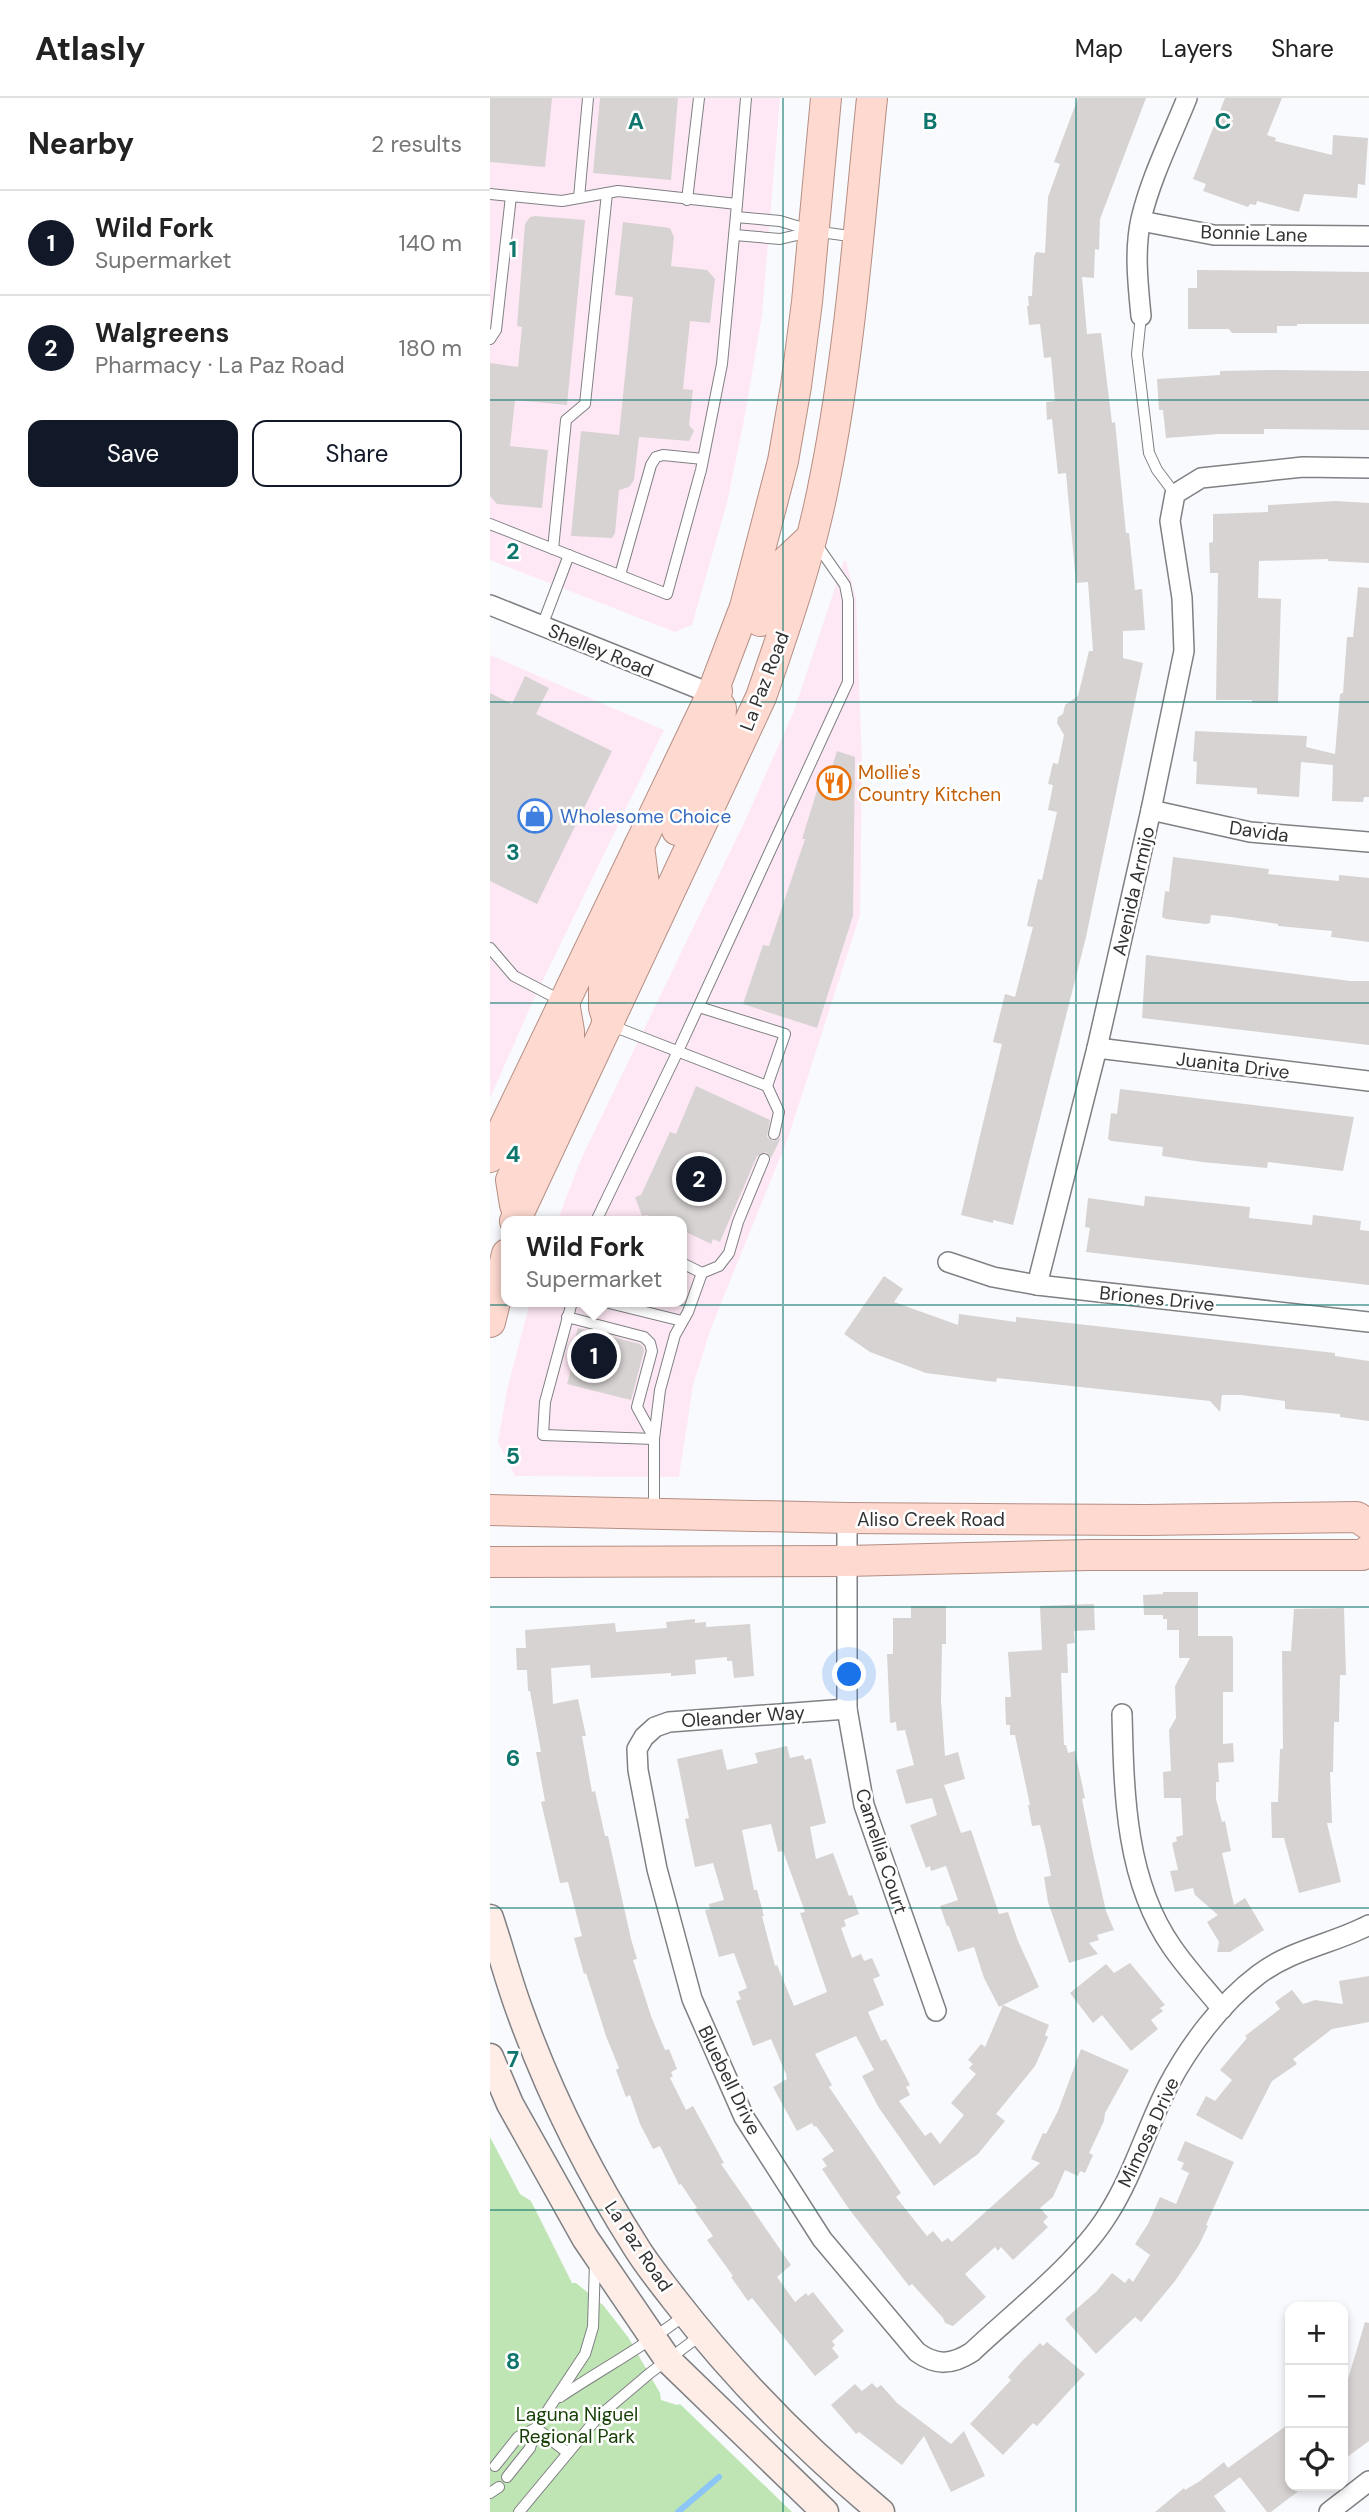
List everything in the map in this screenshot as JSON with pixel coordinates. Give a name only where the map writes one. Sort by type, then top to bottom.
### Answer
[{"type":"main road","points":[[490,1157],[712,694],[745,607],[782,461],[796,386],[826,98]]},
{"type":"main road","name":"La Paz Road","points":[[517,1216],[761,697],[778,649],[812,538],[839,402],[872,98]]},
{"type":"main road","points":[[712,694],[732,680],[744,667],[778,569],[812,538]]},
{"type":"main road","points":[[675,879],[673,839],[720,730],[721,708],[712,694]]},
{"type":"main road","points":[[609,1024],[604,1007],[604,978],[644,885],[639,846]]},
{"type":"main road","points":[[516,1216],[511,1180],[569,1052],[564,1002]]},
{"type":"main road","points":[[490,1321],[501,1281]]},
{"type":"main road","name":"Aliso Creek Road","points":[[490,1510],[847,1518],[1146,1520],[1357,1517],[1369,1525]]},
{"type":"main road","name":"Aliso Creek Road","points":[[490,1562],[1362,1555],[1369,1550]]},
{"type":"main road","name":"La Paz Road","points":[[490,1918],[519,2010],[566,2122],[637,2250],[694,2324],[771,2412],[826,2466],[881,2512]]},
{"type":"main road","name":"La Paz Road","points":[[490,2057],[510,2104],[596,2254],[661,2349],[825,2512]]},
{"type":"street","points":[[1141,316],[1136,271],[1141,221],[1150,189],[1187,98]]},
{"type":"street","name":"Bonnie Lane","points":[[1141,221],[1214,235],[1369,236]]},
{"type":"street","points":[[1175,494],[1201,478],[1303,467],[1369,468]]},
{"type":"street","name":"Avenida Armijo","points":[[1037,1284],[1097,1048],[1184,651],[1182,598],[1170,522],[1175,494]]},
{"type":"street","name":"Shelley Road","points":[[490,605],[712,694]]},
{"type":"street","name":"Davida","points":[[1151,810],[1250,832],[1369,842]]},
{"type":"street","name":"Juanita Drive","points":[[1097,1048],[1369,1081]]},
{"type":"street","name":"Briones Drive","points":[[948,1262],[993,1277],[1037,1284],[1369,1322]]},
{"type":"street","name":"Camellia Court","points":[[847,1518],[847,1709],[864,1805],[936,2011]]},
{"type":"street","name":"Oleander Way","points":[[644,1737],[655,1727],[669,1722],[847,1709]]},
{"type":"street","points":[[1122,1714],[1127,1816],[1145,1894],[1170,1946],[1222,2009]]},
{"type":"street","name":"Bluebell Drive","points":[[644,1737],[637,1749],[638,1770],[657,1869],[692,1999],[744,2117],[822,2239],[916,2352],[930,2361],[943,2364]]},
{"type":"street","name":"Mimosa Drive","points":[[943,2364],[958,2361],[972,2352],[1073,2257],[1106,2217],[1131,2170],[1167,2088],[1191,2046],[1222,2009],[1258,1975],[1306,1948],[1369,1925]]},
{"type":"street","points":[[1329,2512],[1369,2481]]},
{"type":"lane","points":[[579,198],[588,98]]},
{"type":"lane","points":[[687,200],[699,98]]},
{"type":"lane","points":[[490,524],[667,593],[703,459],[722,364],[746,98]]},
{"type":"lane","points":[[490,194],[562,201],[618,191],[737,205]]},
{"type":"lane","points":[[553,549],[566,420],[585,404],[607,193]]},
{"type":"lane","points":[[490,339],[496,330],[511,196]]},
{"type":"lane","points":[[736,217],[780,221],[813,231],[858,237]]},
{"type":"lane","points":[[735,235],[780,239],[813,231]]},
{"type":"lane","points":[[1141,316],[1137,354],[1149,453],[1157,470],[1175,494]]},
{"type":"lane","points":[[620,575],[651,465],[656,457],[663,454],[703,459]]},
{"type":"lane","points":[[600,1216],[848,682],[849,613],[845,585],[812,538]]},
{"type":"lane","points":[[542,626],[569,555]]},
{"type":"lane","points":[[490,948],[514,976],[564,1002]]},
{"type":"lane","points":[[698,1007],[785,1034],[767,1086]]},
{"type":"lane","points":[[609,1024],[767,1086],[779,1112],[774,1135]]},
{"type":"lane","points":[[687,1266],[702,1273],[719,1266],[730,1253],[738,1222],[764,1160]]},
{"type":"lane","points":[[654,1513],[654,1439],[660,1390],[675,1335],[688,1312],[702,1273]]},
{"type":"lane","points":[[570,1307],[545,1402],[543,1435],[654,1439]]},
{"type":"lane","points":[[626,1307],[682,1321]]},
{"type":"lane","points":[[567,1317],[644,1337],[650,1343],[652,1351],[637,1407],[654,1439]]},
{"type":"lane","points":[[507,2477],[530,2448],[536,2427],[585,2354],[590,2339],[596,2254]]},
{"type":"lane","points":[[519,2512],[598,2417],[661,2349],[694,2324]]},
{"type":"lane","points":[[557,2399],[596,2372],[661,2349],[694,2324]]},
{"type":"lane","points":[[536,2427],[568,2453]]},
{"type":"lane","points":[[495,2466],[518,2437],[536,2427]]},
{"type":"lane","points":[[490,2493],[499,2487]]},
{"type":"shaded area","points":[[490,98],[780,98],[762,315],[745,415],[727,503],[692,625],[675,632],[490,560]]},
{"type":"shaded area","points":[[845,558],[856,598],[862,763],[860,915],[788,1138],[711,1328],[693,1385],[679,1477],[515,1476],[498,1442],[507,1390],[529,1307],[687,1307],[687,1216],[559,1216],[582,1157],[744,823],[794,711]]},
{"type":"shaded area","points":[[490,655],[664,730],[533,1001],[490,1098]]},
{"type":"green space","name":"Laguna Niguel Regional Park","points":[[490,2137],[520,2194],[531,2201],[572,2283],[576,2283],[603,2305],[628,2337],[660,2393],[661,2400],[680,2404],[792,2512],[490,2512]]},
{"type":"building","points":[[490,98],[552,98],[545,167],[490,162]]},
{"type":"building","points":[[600,98],[678,98],[671,180],[593,173]]},
{"type":"building","points":[[1078,98],[1146,98],[1100,219],[1099,250],[1095,249],[1094,278],[1082,277],[1087,334],[1101,333],[1112,423],[1115,422],[1126,533],[1129,533],[1135,590],[1142,589],[1145,630],[1123,631],[1123,658],[1143,663],[1086,937],[1013,1225],[961,1215],[1002,1044],[993,1042],[1005,994],[1015,997],[1033,927],[1027,926],[1038,879],[1042,880],[1057,812],[1048,810],[1053,785],[1048,784],[1053,763],[1058,764],[1064,735],[1057,723],[1058,717],[1063,714],[1065,705],[1078,696],[1089,651],[1093,651],[1088,582],[1076,583],[1066,473],[1058,474],[1052,419],[1047,420],[1046,402],[1055,401],[1051,357],[1044,358],[1040,324],[1029,325],[1027,306],[1028,296],[1032,296],[1034,257],[1036,252],[1045,253],[1048,197],[1060,164],[1054,162]]},
{"type":"building","points":[[1225,98],[1282,98],[1267,135],[1276,138],[1275,141],[1332,155],[1333,135],[1368,138],[1365,185],[1358,184],[1357,198],[1304,194],[1299,212],[1257,201],[1256,205],[1250,204],[1248,207],[1203,191],[1206,184],[1193,179]]},
{"type":"building","points":[[530,217],[585,220],[567,405],[515,400],[510,446],[548,450],[542,508],[497,504],[490,496],[490,363],[518,367],[522,327],[517,326],[525,224]]},
{"type":"building","points":[[623,222],[670,228],[674,237],[671,266],[707,270],[715,279],[710,323],[690,321],[683,389],[693,390],[689,425],[694,431],[689,441],[639,437],[634,480],[629,487],[619,490],[615,533],[612,538],[571,536],[581,431],[619,435],[633,297],[615,295]]},
{"type":"building","points":[[1197,270],[1369,272],[1369,324],[1297,324],[1277,326],[1277,333],[1188,329],[1188,288],[1197,288]]},
{"type":"building","points":[[1220,371],[1369,371],[1369,430],[1264,429],[1264,434],[1166,438],[1163,410],[1159,410],[1157,379],[1220,375]]},
{"type":"building","points":[[1335,501],[1369,503],[1369,563],[1328,559],[1259,561],[1258,598],[1281,599],[1278,703],[1216,700],[1218,573],[1210,573],[1209,543],[1213,542],[1213,514],[1268,512],[1268,505]]},
{"type":"building","points":[[1358,587],[1369,588],[1369,797],[1364,797],[1363,802],[1332,801],[1333,765],[1301,762],[1299,797],[1257,794],[1257,788],[1196,784],[1197,762],[1193,761],[1195,731],[1307,736],[1306,747],[1335,754],[1347,637],[1353,637]]},
{"type":"building","name":"Wholesome Choice","points":[[525,676],[549,688],[536,714],[612,751],[537,904],[490,881],[490,693],[512,704]]},
{"type":"building","points":[[837,751],[855,757],[853,916],[817,1028],[743,1004],[763,945],[769,946],[805,839],[802,839],[818,787],[825,789]]},
{"type":"building","points":[[1173,857],[1269,869],[1268,874],[1339,881],[1339,875],[1369,878],[1369,942],[1331,937],[1332,931],[1278,926],[1231,917],[1211,915],[1210,923],[1206,924],[1166,919],[1162,917],[1165,891],[1169,892]]},
{"type":"building","points":[[1146,955],[1350,981],[1369,981],[1369,1045],[1142,1018]]},
{"type":"building","points":[[696,1086],[770,1120],[767,1137],[773,1141],[781,1138],[771,1158],[766,1152],[757,1156],[720,1242],[713,1239],[711,1244],[687,1232],[687,1216],[642,1216],[635,1197],[641,1195],[670,1132],[676,1134]]},
{"type":"building","points":[[1120,1089],[1354,1117],[1343,1171],[1268,1162],[1267,1168],[1202,1162],[1162,1156],[1163,1147],[1111,1141],[1108,1139],[1111,1113],[1117,1114]]},
{"type":"building","points":[[1145,1196],[1250,1207],[1249,1218],[1312,1225],[1313,1215],[1361,1221],[1360,1230],[1369,1231],[1369,1285],[1086,1252],[1090,1228],[1085,1227],[1088,1198],[1144,1206]]},
{"type":"building","points":[[884,1276],[903,1289],[894,1302],[958,1325],[959,1314],[1016,1322],[1016,1317],[1335,1353],[1335,1356],[1369,1361],[1369,1421],[1340,1417],[1340,1414],[1285,1409],[1285,1401],[1241,1395],[1222,1395],[1220,1412],[1210,1401],[926,1373],[870,1352],[844,1334]]},
{"type":"building","points":[[578,1328],[643,1347],[631,1400],[567,1384]]},
{"type":"building","points":[[1198,1592],[1198,1636],[1232,1636],[1233,1639],[1233,1692],[1223,1692],[1223,1744],[1233,1743],[1234,1762],[1218,1763],[1216,1799],[1222,1822],[1225,1821],[1231,1851],[1222,1853],[1234,1905],[1245,1898],[1264,1930],[1230,1952],[1217,1952],[1219,1942],[1207,1922],[1218,1915],[1195,1895],[1193,1888],[1175,1892],[1170,1871],[1178,1870],[1172,1843],[1177,1841],[1176,1837],[1183,1835],[1181,1798],[1164,1798],[1163,1772],[1171,1771],[1169,1730],[1176,1718],[1175,1686],[1190,1658],[1179,1658],[1179,1630],[1167,1630],[1167,1619],[1163,1619],[1163,1615],[1144,1615],[1143,1595]]},
{"type":"building","points":[[1094,1604],[1095,1630],[1074,1631],[1075,1643],[1067,1644],[1068,1673],[1061,1673],[1064,1745],[1068,1753],[1075,1751],[1094,1858],[1106,1911],[1114,1930],[1097,1935],[1099,1940],[1089,1943],[1098,1954],[1069,1963],[1048,1902],[1044,1877],[1051,1876],[1040,1825],[1032,1826],[1015,1735],[1010,1735],[1010,1725],[1006,1725],[1005,1697],[1011,1697],[1008,1652],[1042,1650],[1040,1606]]},
{"type":"building","points":[[911,1606],[946,1606],[941,1700],[945,1756],[958,1752],[965,1779],[944,1785],[961,1833],[971,1830],[999,1914],[1008,1912],[1039,1987],[999,2007],[984,1978],[974,1947],[958,1952],[947,1926],[940,1906],[958,1900],[946,1866],[931,1871],[930,1866],[926,1868],[910,1825],[937,1815],[932,1798],[906,1804],[896,1770],[914,1765],[905,1730],[897,1731],[896,1722],[890,1723],[887,1654],[893,1654],[893,1618],[911,1618]]},
{"type":"building","points":[[1344,1608],[1346,1675],[1340,1675],[1339,1722],[1334,1722],[1333,1772],[1330,1772],[1332,1823],[1327,1823],[1341,1882],[1299,1893],[1284,1838],[1272,1838],[1271,1802],[1278,1802],[1280,1749],[1283,1749],[1282,1651],[1291,1651],[1294,1609]]},
{"type":"building","points":[[695,1619],[695,1623],[706,1622],[706,1627],[750,1624],[754,1676],[734,1678],[732,1661],[727,1661],[727,1657],[695,1660],[696,1674],[671,1676],[671,1673],[591,1678],[590,1665],[551,1668],[553,1704],[578,1699],[586,1736],[582,1736],[592,1792],[595,1791],[605,1836],[608,1836],[637,1959],[633,1960],[651,2016],[665,2050],[669,2049],[677,2069],[671,2072],[673,2076],[670,2078],[686,2110],[693,2106],[724,2163],[721,2164],[791,2265],[777,2277],[795,2302],[806,2293],[808,2296],[813,2292],[844,2331],[832,2341],[835,2345],[832,2348],[839,2357],[815,2376],[752,2298],[748,2301],[731,2277],[733,2276],[707,2240],[713,2236],[694,2209],[697,2208],[681,2184],[679,2185],[660,2146],[653,2149],[640,2124],[630,2095],[626,2097],[616,2070],[619,2068],[586,1973],[584,1974],[574,1938],[582,1936],[568,1882],[560,1883],[541,1802],[545,1801],[536,1752],[541,1752],[528,1691],[527,1670],[517,1670],[516,1648],[526,1648],[525,1630],[615,1623],[616,1632],[667,1628],[666,1622]]},
{"type":"building","points":[[787,1746],[790,1758],[803,1755],[805,1760],[811,1758],[826,1823],[810,1827],[816,1859],[833,1853],[849,1896],[852,1895],[859,1914],[844,1920],[846,1926],[841,1928],[852,1958],[861,1954],[864,1961],[872,1958],[880,1976],[873,1979],[884,2005],[868,2012],[881,2041],[886,2039],[910,2085],[906,2087],[910,2095],[899,2101],[925,2136],[931,2132],[940,2144],[964,2115],[951,2103],[976,2074],[969,2068],[973,2064],[968,2060],[981,2044],[985,2047],[1003,2005],[1049,2025],[1045,2035],[1048,2037],[1035,2066],[996,2114],[1005,2121],[978,2154],[934,2186],[879,2108],[862,2076],[874,2070],[856,2036],[815,2054],[832,2085],[829,2087],[901,2193],[896,2197],[927,2236],[933,2231],[942,2242],[948,2238],[952,2242],[1040,2163],[1031,2159],[1043,2133],[1046,2134],[1058,2111],[1081,2049],[1129,2070],[1105,2113],[1089,2153],[1093,2155],[1085,2173],[1080,2171],[1078,2176],[1065,2170],[1053,2197],[1040,2208],[1048,2217],[1043,2222],[1048,2227],[1013,2260],[1001,2247],[998,2251],[995,2247],[965,2274],[986,2297],[953,2326],[945,2323],[912,2284],[909,2286],[849,2209],[822,2169],[827,2166],[822,2159],[834,2151],[816,2126],[812,2123],[797,2131],[773,2087],[787,2079],[771,2039],[753,2046],[736,2001],[741,1999],[738,1992],[747,1988],[734,1953],[719,1957],[705,1910],[710,1909],[709,1904],[724,1900],[713,1863],[695,1867],[685,1819],[689,1818],[677,1759],[722,1749],[727,1770],[758,1763],[755,1753]],"holes":[[[771,1824],[778,1852],[783,1851],[805,1912],[800,1913],[827,1992],[794,2006],[777,1965],[775,1966],[757,1890],[754,1890],[742,1830]]]},
{"type":"building","points":[[1130,1963],[1165,2005],[1160,2008],[1163,2011],[1151,2020],[1158,2029],[1131,2051],[1102,2015],[1093,2023],[1070,1993],[1106,1964],[1114,1973]]},
{"type":"building","points":[[1369,1976],[1369,2022],[1332,2029],[1293,2059],[1297,2064],[1272,2081],[1242,2140],[1196,2115],[1206,2096],[1215,2101],[1232,2080],[1220,2070],[1247,2038],[1245,2036],[1280,2009],[1275,2002],[1292,1990],[1303,2004],[1315,2000],[1343,2004],[1339,1981]]},
{"type":"building","points":[[1185,2141],[1234,2162],[1206,2225],[1208,2226],[1175,2281],[1141,2322],[1135,2317],[1096,2354],[1065,2319],[1097,2291],[1112,2273],[1125,2283],[1129,2278],[1133,2282],[1150,2255],[1135,2244],[1160,2197],[1176,2204],[1189,2173],[1181,2169],[1184,2163],[1177,2160]]},
{"type":"building","points":[[1365,2322],[1369,2323],[1369,2441],[1348,2456],[1348,2428],[1348,2379]]},
{"type":"building","points":[[1047,2342],[1085,2374],[1037,2426],[1033,2423],[1003,2455],[970,2424],[1011,2380],[1008,2377],[1022,2361],[1040,2343],[1043,2346]]},
{"type":"building","points":[[872,2383],[877,2388],[881,2385],[897,2403],[951,2444],[964,2431],[985,2476],[951,2492],[924,2436],[902,2465],[859,2432],[856,2434],[831,2405],[855,2384],[862,2391]]},
{"type":"building","points":[[1285,2427],[1285,2491],[1298,2491],[1271,2512],[1267,2512],[1240,2477],[1214,2496],[1226,2512],[1155,2512],[1184,2488],[1185,2490],[1200,2481],[1224,2462],[1228,2468]]},
{"type":"waterway","points":[[678,2512],[719,2477]]},
{"type":"place","name":"Mollie's Country Kitchen","points":[[834,783]]},
{"type":"place","name":"Wholesome Choice","points":[[535,816]]},
{"type":"place","name":"Walgreens","points":[[699,1179]]},
{"type":"place","name":"Wild Fork","points":[[594,1356]]}]
